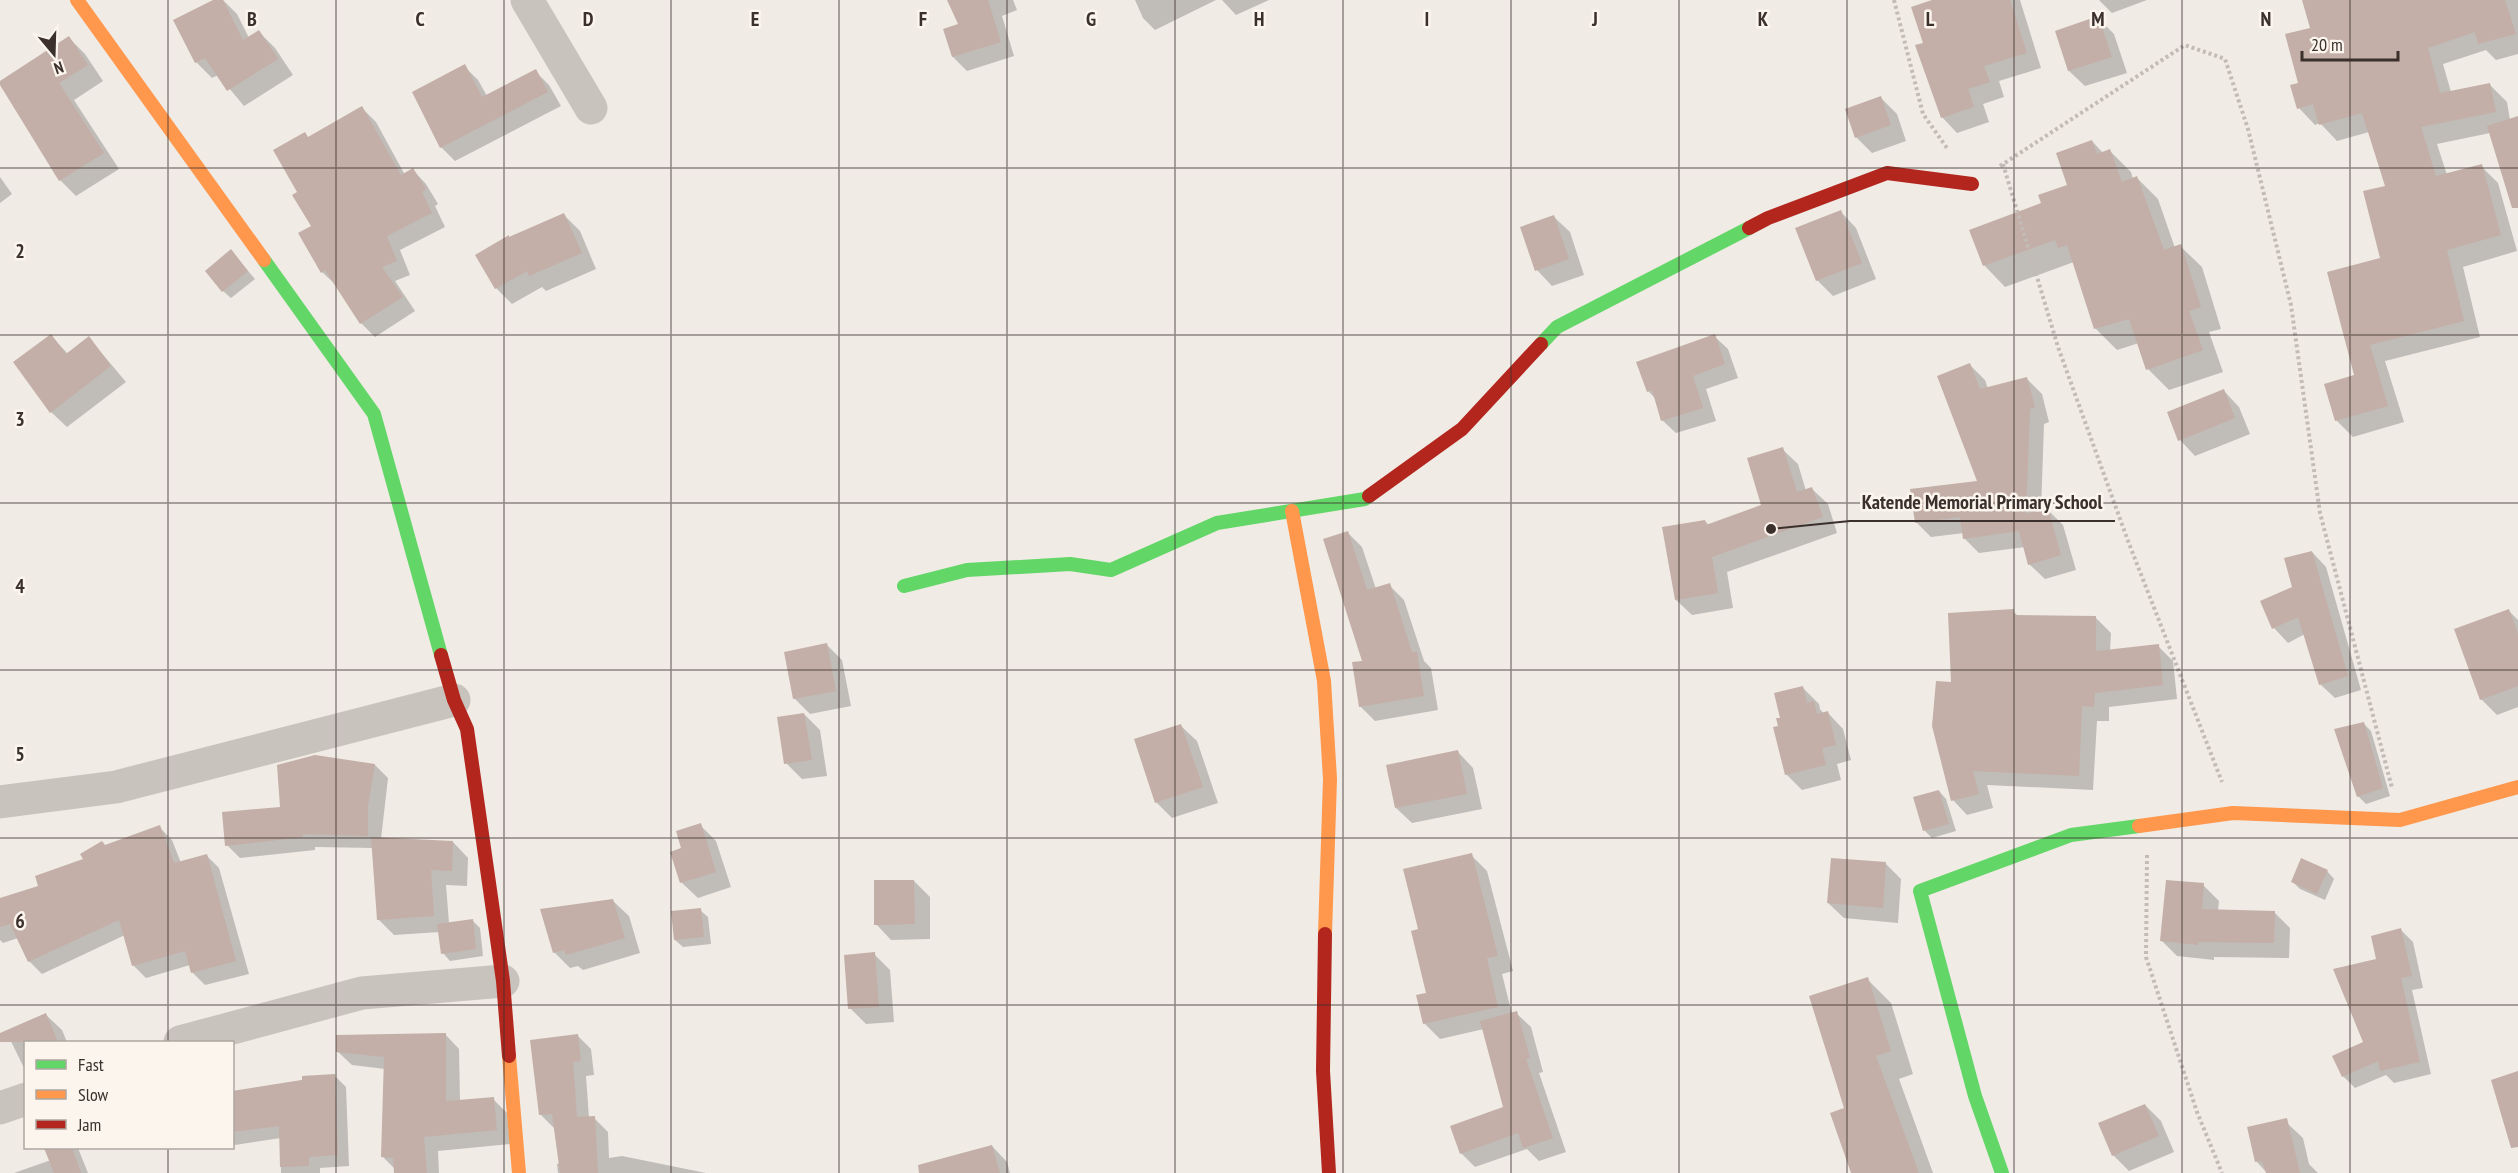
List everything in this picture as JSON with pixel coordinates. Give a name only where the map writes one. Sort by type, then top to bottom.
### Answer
[{"type":"street","points":[[77,0],[374,414],[454,700],[467,729],[502,981],[519,1173]]},
{"type":"street","points":[[527,0],[591,108]]},
{"type":"street","points":[[904,586],[967,570],[1070,564],[1111,570],[1217,523],[1365,499],[1462,429],[1557,327],[1768,219],[1887,173],[1972,184]]},
{"type":"street","points":[[1292,511],[1324,681],[1330,779],[1323,1071],[1329,1173]]},
{"type":"street","points":[[0,802],[116,787],[454,700]]},
{"type":"street","points":[[2002,1173],[1975,1096],[1920,891],[2071,835],[2234,813],[2400,820],[2518,787]]},
{"type":"street","points":[[184,1041],[362,993],[502,981]]},
{"type":"street","points":[[0,1108],[24,1100]]},
{"type":"path","points":[[1894,0],[1923,114],[1972,184],[2185,45],[2225,59],[2248,129],[2291,305],[2320,513],[2400,820]]},
{"type":"path","points":[[2003,164],[2058,347],[2128,541],[2234,813]]},
{"type":"path","points":[[2147,825],[2146,957],[2197,1112],[2222,1173]]},
{"type":"building","points":[[213,0],[223,0],[243,40],[259,30],[278,59],[227,91],[205,58],[195,63],[173,20]]},
{"type":"building","points":[[947,0],[988,0],[1001,42],[952,57],[943,29],[958,24]]},
{"type":"building","points":[[1932,0],[2010,0],[2027,53],[1984,66],[1990,82],[1968,89],[1974,107],[1941,118],[1915,45],[1923,43],[1911,7]]},
{"type":"building","points":[[2302,0],[2505,0],[2516,34],[2478,44],[2475,32],[2428,48],[2440,93],[2490,83],[2496,112],[2421,127],[2436,176],[2482,164],[2501,235],[2447,250],[2464,321],[2370,345],[2388,406],[2335,421],[2324,384],[2354,375],[2327,272],[2380,258],[2363,191],[2385,186],[2362,113],[2319,125],[2313,104],[2297,109],[2290,85],[2298,83],[2285,34],[2310,28]]},
{"type":"building","points":[[2098,16],[2112,57],[2068,71],[2055,31]]},
{"type":"building","points":[[69,36],[88,65],[59,83],[104,153],[59,181],[0,85],[0,81]]},
{"type":"building","points":[[465,64],[482,97],[536,69],[548,92],[440,148],[412,92]]},
{"type":"building","points":[[1881,96],[1891,125],[1855,138],[1845,109]]},
{"type":"building","points":[[362,106],[401,175],[413,168],[426,189],[422,192],[432,213],[387,236],[397,261],[382,267],[403,297],[360,324],[325,270],[321,273],[298,233],[311,226],[292,195],[297,192],[273,150],[305,132],[308,137]]},
{"type":"building","points":[[2518,116],[2518,208],[2512,208],[2487,126]]},
{"type":"building","points":[[2092,140],[2097,154],[2110,149],[2122,182],[2137,176],[2164,250],[2181,244],[2201,307],[2189,311],[2203,350],[2146,370],[2129,319],[2094,329],[2067,245],[2058,248],[2055,240],[1983,266],[1969,230],[2041,203],[2038,195],[2067,185],[2056,153]]},
{"type":"building","points":[[1841,210],[1862,263],[1816,281],[1795,228]]},
{"type":"building","points":[[564,213],[582,253],[529,276],[527,271],[495,289],[475,255],[509,235],[509,237]]},
{"type":"building","points":[[1554,215],[1569,259],[1535,271],[1520,227]]},
{"type":"building","points":[[231,249],[248,271],[222,292],[205,271]]},
{"type":"building","points":[[51,334],[66,354],[89,336],[111,366],[50,413],[13,362]]},
{"type":"building","points":[[1715,334],[1725,364],[1693,376],[1703,408],[1661,421],[1652,390],[1647,392],[1636,362]]},
{"type":"building","points":[[1970,363],[1980,389],[2027,377],[2035,407],[2030,409],[2026,514],[2048,508],[2061,555],[2028,565],[2019,531],[1963,539],[1960,517],[1915,523],[1910,489],[1977,481],[1937,376]]},
{"type":"building","points":[[2224,389],[2235,418],[2178,441],[2167,412]]},
{"type":"building","points":[[1783,447],[1797,492],[1812,487],[1823,517],[1712,557],[1718,593],[1675,600],[1662,527],[1705,520],[1706,525],[1761,505],[1747,458]]},
{"type":"building","points":[[1348,531],[1367,590],[1390,583],[1412,652],[1417,652],[1424,696],[1359,707],[1352,662],[1362,661],[1323,539]]},
{"type":"building","points":[[2312,551],[2348,676],[2319,685],[2298,617],[2272,629],[2260,601],[2292,587],[2284,558]]},
{"type":"building","points":[[2014,609],[2014,615],[2096,616],[2096,651],[2159,644],[2163,685],[2095,693],[2094,707],[2082,706],[2079,776],[1973,771],[1979,794],[1951,801],[1932,726],[1936,681],[1951,682],[1948,613]]},
{"type":"building","points":[[2509,609],[2518,634],[2518,686],[2480,700],[2454,629]]},
{"type":"building","points":[[827,643],[836,691],[793,699],[784,652]]},
{"type":"building","points":[[1803,686],[1807,703],[1814,701],[1817,714],[1828,711],[1836,745],[1822,748],[1826,765],[1785,775],[1773,727],[1778,726],[1776,718],[1780,718],[1774,693]]},
{"type":"building","points":[[804,713],[812,760],[784,764],[777,717]]},
{"type":"building","points":[[2364,722],[2383,788],[2357,797],[2334,729]]},
{"type":"building","points":[[1181,724],[1203,787],[1155,803],[1134,739]]},
{"type":"building","points":[[1458,750],[1467,794],[1395,808],[1386,765]]},
{"type":"building","points":[[315,755],[375,764],[368,806],[368,836],[303,834],[303,837],[225,846],[222,812],[280,807],[277,765]]},
{"type":"building","points":[[1939,790],[1949,824],[1923,831],[1913,797]]},
{"type":"building","points":[[701,823],[716,872],[680,883],[670,852],[681,848],[676,831]]},
{"type":"building","points":[[160,825],[174,863],[207,854],[236,961],[191,973],[185,951],[132,966],[119,920],[28,962],[10,924],[0,927],[0,898],[38,886],[35,876],[83,859],[80,854],[102,841],[105,845]]},
{"type":"building","points":[[371,837],[453,841],[452,871],[431,870],[434,916],[377,920]]},
{"type":"building","points":[[1472,853],[1498,956],[1487,958],[1498,1007],[1423,1024],[1416,995],[1426,993],[1411,931],[1418,929],[1403,869]]},
{"type":"building","points":[[1831,858],[1886,862],[1883,908],[1827,903]]},
{"type":"building","points":[[2301,858],[2328,870],[2317,894],[2291,882]]},
{"type":"building","points":[[874,880],[914,880],[915,924],[874,925]]},
{"type":"building","points":[[2166,880],[2204,883],[2202,909],[2275,911],[2274,943],[2198,942],[2198,945],[2160,941]]},
{"type":"building","points":[[613,899],[625,938],[566,955],[564,950],[553,953],[540,909]]},
{"type":"building","points":[[701,908],[704,937],[674,940],[671,911]]},
{"type":"building","points":[[473,919],[476,949],[441,954],[437,924]]},
{"type":"building","points":[[2401,928],[2412,976],[2401,978],[2420,1062],[2380,1071],[2378,1061],[2342,1077],[2332,1056],[2363,1042],[2333,969],[2376,959],[2371,936]]},
{"type":"building","points":[[875,952],[879,1007],[848,1009],[844,955]]},
{"type":"building","points":[[1868,977],[1891,1051],[1876,1056],[1919,1173],[1851,1173],[1830,1113],[1844,1108],[1809,996]]},
{"type":"building","points":[[1517,1011],[1530,1058],[1526,1059],[1553,1138],[1523,1148],[1518,1133],[1460,1154],[1450,1126],[1503,1107],[1480,1021]]},
{"type":"building","points":[[46,1013],[58,1041],[0,1042],[0,1033]]},
{"type":"building","points":[[446,1033],[446,1101],[494,1097],[497,1130],[424,1137],[427,1173],[394,1173],[393,1158],[381,1157],[384,1057],[336,1052],[336,1035]]},
{"type":"building","points":[[578,1034],[581,1061],[573,1062],[577,1117],[595,1116],[598,1173],[560,1173],[552,1114],[539,1115],[530,1040]]},
{"type":"building","points":[[2518,1071],[2518,1147],[2511,1148],[2491,1080]]},
{"type":"building","points":[[335,1074],[338,1155],[309,1157],[309,1166],[280,1167],[279,1126],[234,1132],[234,1091],[302,1080],[302,1076]]},
{"type":"building","points":[[2145,1104],[2159,1136],[2112,1156],[2098,1123]]},
{"type":"building","points":[[2287,1118],[2300,1173],[2266,1173],[2262,1161],[2255,1162],[2247,1127]]},
{"type":"building","points":[[992,1145],[1000,1173],[919,1173],[918,1165]]},
{"type":"building","points":[[44,1149],[72,1149],[81,1173],[54,1173]]},
{"type":"traffic: fast","points":[[1541,344],[1557,327],[1749,228]]},
{"type":"traffic: fast","points":[[264,260],[374,414],[441,655]]},
{"type":"traffic: fast","points":[[904,586],[967,570],[1070,564],[1111,570],[1217,523],[1365,499],[1369,496]]},
{"type":"traffic: fast","points":[[2002,1173],[1975,1096],[1920,891],[2071,835],[2139,826]]},
{"type":"traffic: slow","points":[[77,0],[264,260]]},
{"type":"traffic: slow","points":[[1292,511],[1324,681],[1330,779],[1325,934]]},
{"type":"traffic: slow","points":[[2139,826],[2233,813],[2400,820],[2518,787]]},
{"type":"traffic: slow","points":[[509,1056],[519,1173]]},
{"type":"traffic: jam","points":[[1749,228],[1768,218],[1887,173],[1972,184]]},
{"type":"traffic: jam","points":[[1369,496],[1462,429],[1541,344]]},
{"type":"traffic: jam","points":[[441,655],[454,700],[467,729],[503,981],[509,1056]]},
{"type":"traffic: jam","points":[[1325,934],[1323,1071],[1329,1173]]},
{"type":"place","name":"Katende Memorial Primary School","points":[[1771,529]]}]
